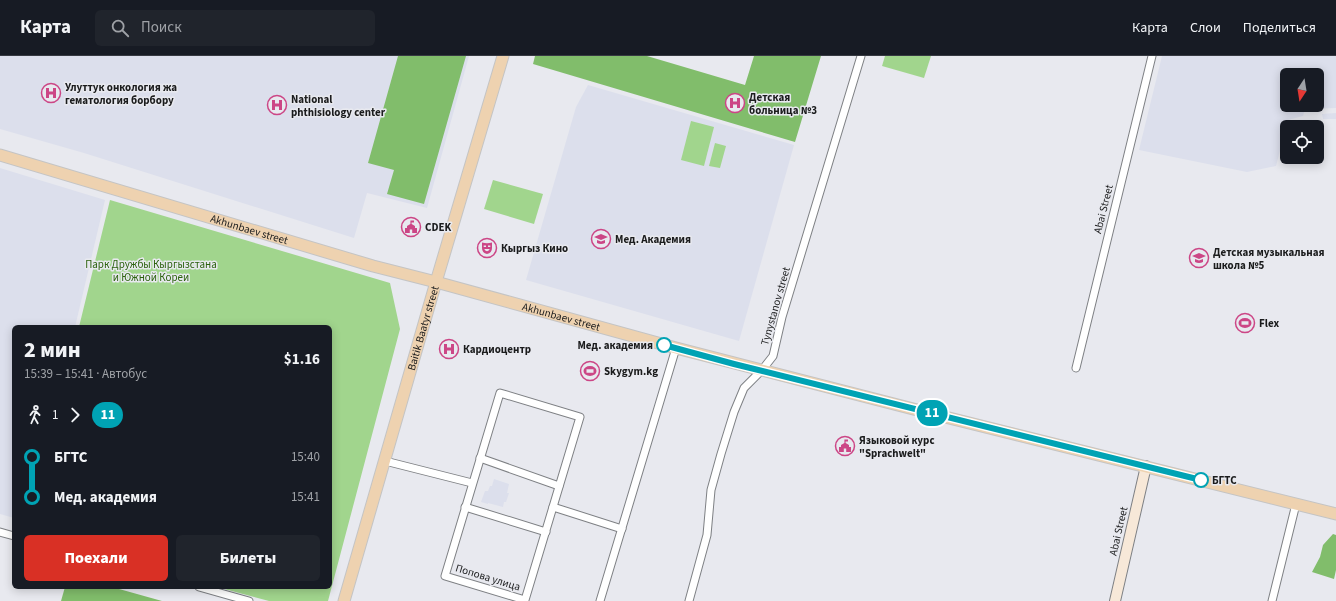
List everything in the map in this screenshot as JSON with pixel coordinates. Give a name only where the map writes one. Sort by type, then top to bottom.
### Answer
[{"type":"main road","name":"Baitik Baatyr street","points":[[344,601],[503,56]]},
{"type":"main road","name":"Akhunbaev street","points":[[0,155],[366,264],[676,348],[1336,514]]},
{"type":"street","name":"Tynystanov street","points":[[690,601],[704,548],[711,490],[721,454],[744,388],[762,370],[773,356],[782,317],[861,56]]},
{"type":"street","name":"Abai Street","points":[[1076,368],[1152,56]]},
{"type":"street","points":[[600,601],[676,348]]},
{"type":"street","name":"Попова улица","points":[[500,393],[580,416],[525,600],[445,576],[480,458],[500,393]]},
{"type":"street","points":[[480,458],[559,486]]},
{"type":"street","points":[[385,461],[472,483]]},
{"type":"street","name":"Abai Street","points":[[1114,601],[1146,466]]},
{"type":"street","points":[[1272,601],[1296,504]]},
{"type":"street","points":[[465,507],[546,532]]},
{"type":"street","points":[[553,507],[622,529]]},
{"type":"street","points":[[0,532],[12,535]]},
{"type":"street","points":[[205,589],[249,601]]},
{"type":"shaded area","name":"National phthisiology center","points":[[0,56],[469,56],[427,208],[367,193],[354,238],[84,153],[0,129]]},
{"type":"shaded area","points":[[1162,56],[1336,56],[1336,108],[1324,108],[1324,68],[1280,68],[1280,112],[1304,112],[1303,116],[1288,120],[1280,120],[1280,151],[1276,166],[1247,172],[1139,150]]},
{"type":"shaded area","points":[[588,85],[794,145],[739,341],[526,280],[576,107]]},
{"type":"shaded area","points":[[1336,113],[1336,119],[1323,119],[1322,114]]},
{"type":"shaded area","points":[[0,168],[105,200],[75,325],[12,325],[12,517],[0,514]]},
{"type":"shaded area","points":[[494,479],[509,484],[507,493],[509,493],[503,507],[481,502],[485,491],[488,491],[490,486],[492,486]]},
{"type":"green space","points":[[398,56],[466,56],[424,204],[387,194],[394,170],[368,163]]},
{"type":"green space","name":"Детская больница №3","points":[[535,56],[647,56],[745,85],[754,56],[821,56],[795,142],[533,64]]},
{"type":"green space","points":[[885,56],[931,56],[924,78],[882,66]]},
{"type":"green space","points":[[691,121],[714,127],[704,166],[681,160]]},
{"type":"green space","points":[[715,143],[726,146],[720,168],[709,166]]},
{"type":"green space","points":[[493,180],[543,194],[534,224],[484,209]]},
{"type":"green space","name":"Парк Дружбы Кыргызстана и Южной Кореи","points":[[110,200],[390,283],[400,329],[332,586],[332,325],[79,325]]},
{"type":"green space","points":[[1333,534],[1336,535],[1336,570],[1334,579],[1312,572],[1320,557],[1323,545]]},
{"type":"green space","points":[[64,589],[119,589],[162,601],[61,601]]},
{"type":"green space","name":"Парк Дружбы Кыргызстана и Южной Кореи","points":[[224,589],[331,589],[328,601],[269,601]]},
{"type":"bus line","name":"11","points":[[664,345],[734,364],[1201,480]]},
{"type":"place","name":"Улуттук онкология жа гематология борбору","points":[[51,93]]},
{"type":"place","name":"Детская больница №3","points":[[735,103]]},
{"type":"place","name":"National phthisiology center","points":[[277,105]]},
{"type":"place","name":"CDEK","points":[[411,227]]},
{"type":"place","name":"Мед. Академия","points":[[601,239]]},
{"type":"place","name":"Кыргыз Кино","points":[[487,248]]},
{"type":"place","name":"Детская музыкальная школа №5","points":[[1199,258]]},
{"type":"place","name":"Flex","points":[[1245,323]]},
{"type":"place","name":"Мед. академия","points":[[664,345]]},
{"type":"place","name":"Кардиоцентр","points":[[449,349]]},
{"type":"place","name":"Skygym.kg","points":[[590,371]]},
{"type":"place","name":"Языковой курс \"Sprachwelt\"","points":[[845,446]]},
{"type":"place","name":"БГТС","points":[[1201,480]]}]
